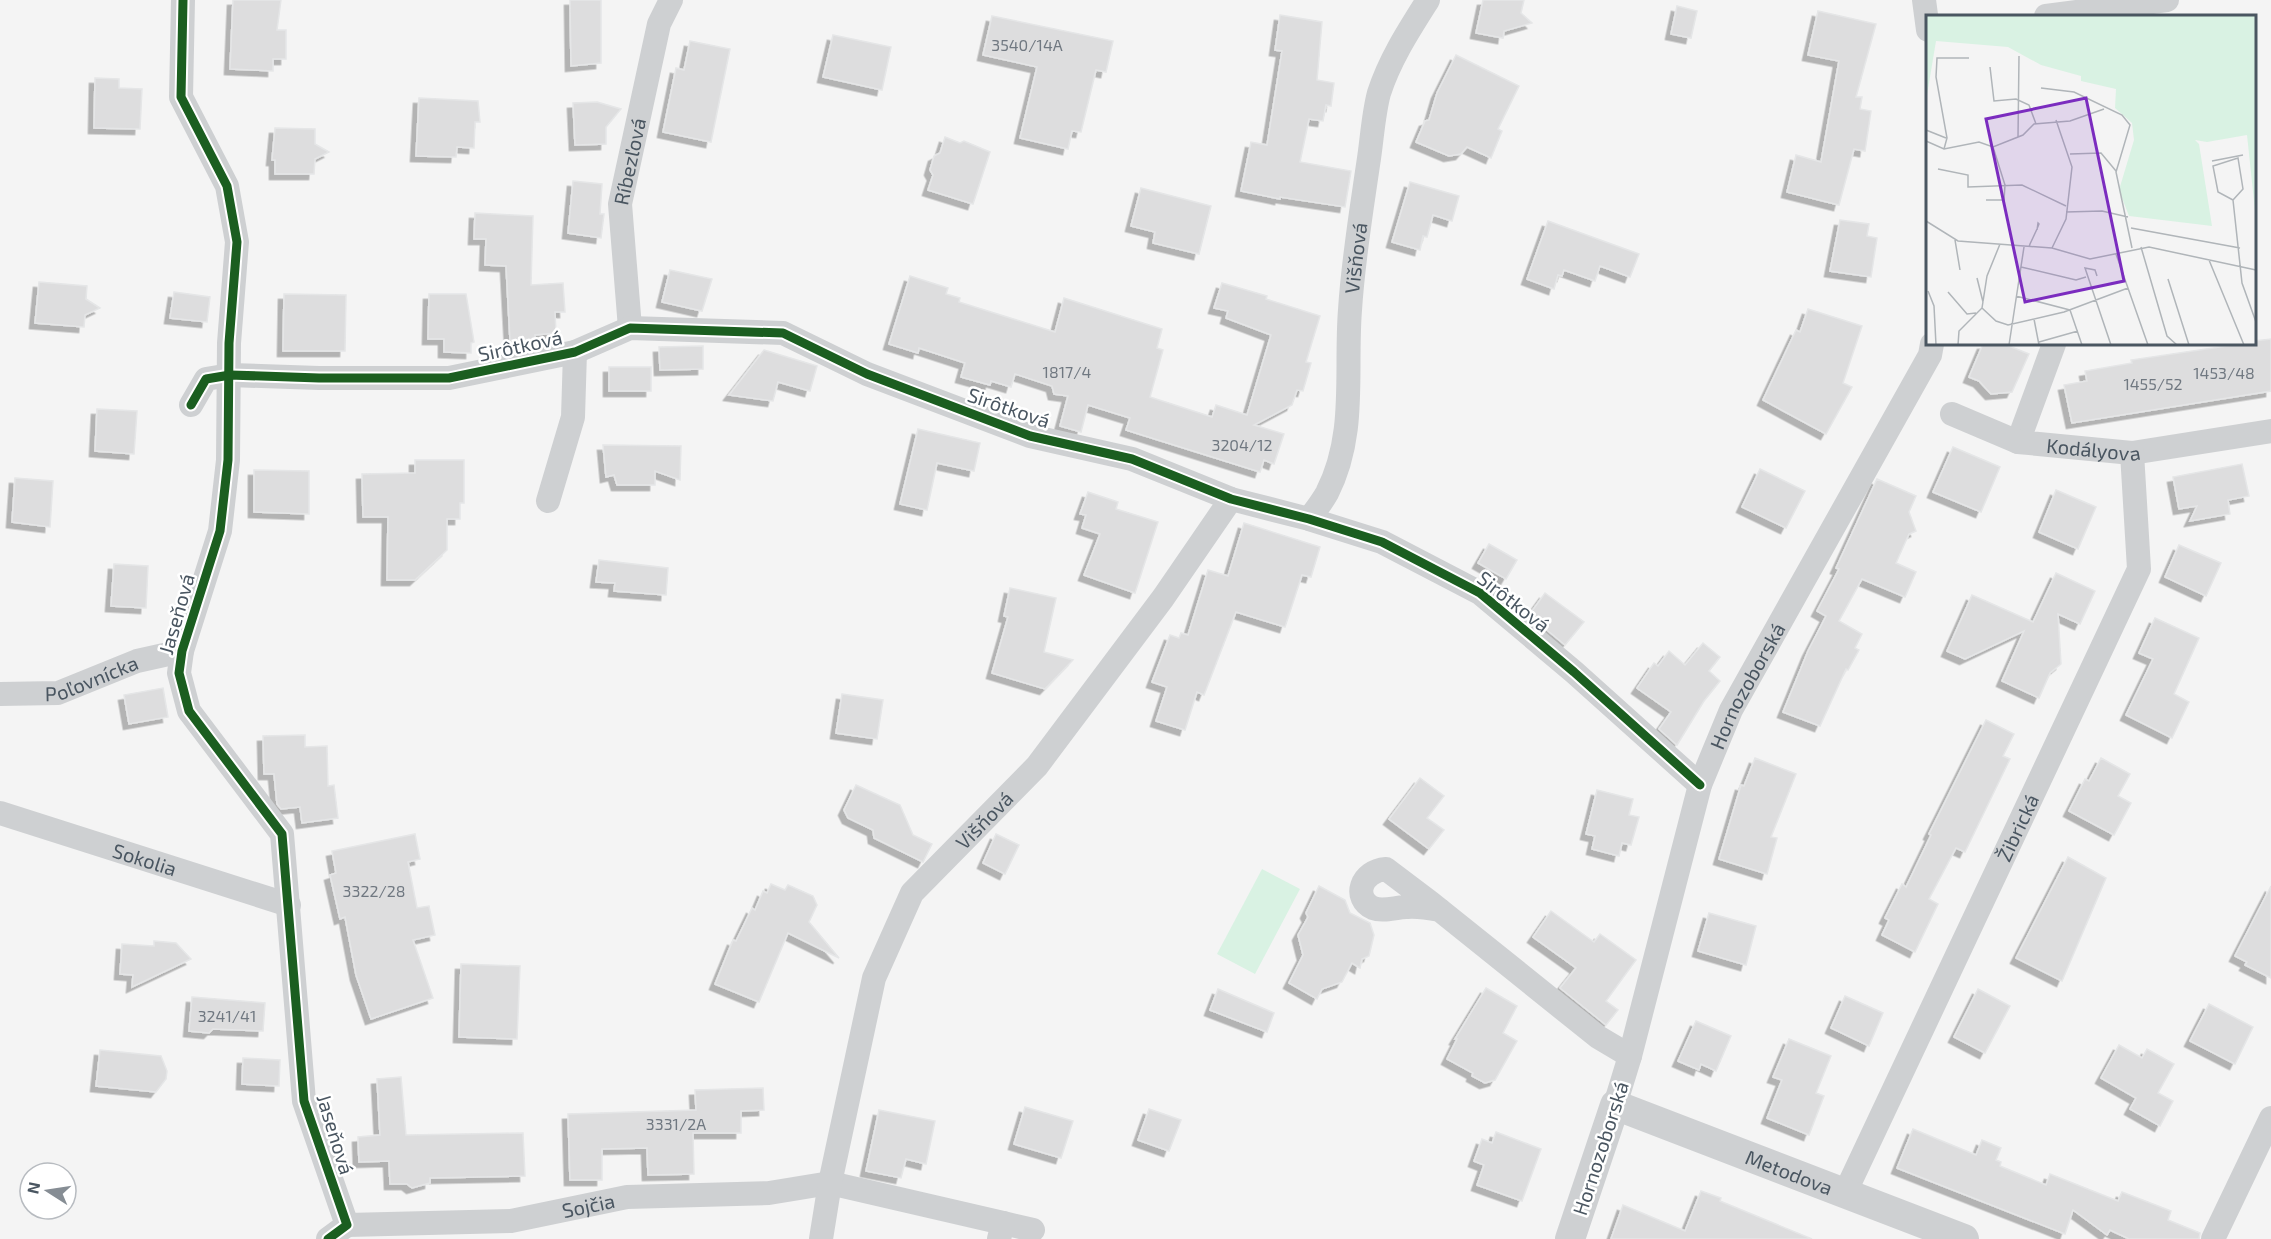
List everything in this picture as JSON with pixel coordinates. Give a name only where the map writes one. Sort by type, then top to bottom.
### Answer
[{"type":"street","name":"Jaseňová","points":[[183,0],[181,97],[227,186],[237,242],[229,343],[228,460],[220,531],[182,651],[179,673],[189,711],[282,834],[304,1101],[337,1232]]},
{"type":"street","name":"Ríbezľová","points":[[630,328],[620,204],[659,24],[671,0]]},
{"type":"street","name":"Višňová","points":[[1309,519],[1330,486],[1346,437],[1349,405],[1347,351],[1350,308],[1379,94],[1397,48],[1428,0]]},
{"type":"street","points":[[1924,0],[1926,15]]},
{"type":"street","points":[[2054,15],[2167,0]]},
{"type":"street","name":"Sirôtková","points":[[230,375],[449,378],[575,352],[630,328],[783,333],[867,374],[1030,436],[1132,459],[1231,499],[1309,519],[1382,542],[1480,593],[1574,672],[1700,785]]},
{"type":"street","name":"Hornozoborská","points":[[1570,1239],[1630,1056],[1700,785],[1731,710],[1930,354],[1932,345]]},
{"type":"street","name":"Kodályova","points":[[2054,345],[2018,442],[2132,453],[2271,431]]},
{"type":"street","points":[[548,501],[573,417],[575,352]]},
{"type":"street","points":[[191,405],[206,379],[230,375]]},
{"type":"street","points":[[1952,414],[2018,442]]},
{"type":"street","name":"Žibrická","points":[[1845,1193],[2139,568],[2132,453]]},
{"type":"street","name":"Višňová","points":[[821,1239],[830,1183],[874,978],[912,893],[1037,766],[1163,598],[1231,499]]},
{"type":"street","name":"Poľovnícka","points":[[0,694],[58,693],[137,661],[182,651]]},
{"type":"street","name":"Sokolia","points":[[0,813],[289,905]]},
{"type":"street","name":"Hornozoborská","points":[[1440,910],[1598,1037],[1630,1056]]},
{"type":"street","name":"Metodova","points":[[1615,1105],[1964,1239]]},
{"type":"street","points":[[2213,1239],[2271,1118]]},
{"type":"street","points":[[830,1183],[1001,1231],[1033,1230]]},
{"type":"street","name":"Sojčia","points":[[337,1232],[511,1221],[627,1197],[769,1193],[830,1183]]},
{"type":"green space","points":[[1262,869],[1300,889],[1255,974],[1217,954]]},
{"type":"building","points":[[233,0],[281,0],[277,30],[286,30],[286,59],[273,59],[273,71],[230,69]]},
{"type":"building","points":[[570,0],[601,0],[601,63],[571,66]]},
{"type":"building","points":[[1483,0],[1524,0],[1521,13],[1532,23],[1504,31],[1503,38],[1476,33]]},
{"type":"building","points":[[1677,6],[1697,11],[1691,38],[1671,34]]},
{"type":"building","points":[[1818,11],[1876,24],[1856,97],[1862,97],[1860,109],[1871,111],[1865,151],[1854,149],[1839,205],[1787,192],[1796,155],[1821,162],[1839,61],[1808,55]]},
{"type":"building","points":[[1280,15],[1322,22],[1317,80],[1334,83],[1331,106],[1326,105],[1323,121],[1309,119],[1300,162],[1351,171],[1345,207],[1280,197],[1280,199],[1241,191],[1251,142],[1267,145],[1282,51],[1275,50]]},
{"type":"building","points":[[992,16],[1113,41],[1106,72],[1096,70],[1081,132],[1072,131],[1068,149],[1020,138],[1037,67],[983,55]]},
{"type":"building","points":[[833,35],[891,47],[882,90],[823,77]]},
{"type":"building","points":[[690,41],[730,49],[711,142],[663,132],[676,68],[684,70]]},
{"type":"building","points":[[1456,55],[1519,86],[1498,129],[1502,131],[1491,158],[1467,147],[1461,154],[1449,156],[1416,142],[1425,121],[1429,120],[1437,93]]},
{"type":"building","points":[[95,78],[119,79],[119,88],[142,89],[140,129],[94,128]]},
{"type":"building","points":[[419,98],[478,101],[480,122],[475,122],[474,148],[457,147],[456,157],[416,156]]},
{"type":"building","points":[[597,102],[621,109],[606,127],[606,144],[575,145],[573,103]]},
{"type":"building","points":[[275,128],[315,129],[315,144],[329,152],[315,159],[314,174],[275,174],[275,160],[272,160]]},
{"type":"building","points":[[945,137],[960,143],[964,141],[990,152],[973,204],[928,190],[933,175],[930,170],[934,156],[940,153]]},
{"type":"building","points":[[573,181],[602,184],[600,214],[604,214],[601,238],[568,233]]},
{"type":"building","points":[[1410,182],[1459,196],[1452,221],[1433,215],[1427,237],[1423,236],[1420,250],[1392,242]]},
{"type":"building","points":[[1141,188],[1211,206],[1199,254],[1153,243],[1155,232],[1131,226]]},
{"type":"building","points":[[475,213],[533,216],[531,285],[563,283],[565,312],[555,312],[556,333],[535,335],[535,339],[510,340],[506,266],[485,265],[486,239],[474,239]]},
{"type":"building","points":[[1840,220],[1869,224],[1867,236],[1877,238],[1871,277],[1830,271]]},
{"type":"building","points":[[1548,221],[1639,254],[1630,277],[1600,266],[1595,281],[1564,270],[1562,276],[1558,275],[1554,289],[1527,279]]},
{"type":"building","points":[[670,270],[712,279],[702,311],[662,302]]},
{"type":"building","points":[[910,276],[948,288],[946,294],[960,298],[959,302],[1055,332],[1064,298],[1162,329],[1157,348],[1163,350],[1150,397],[1212,417],[1216,405],[1247,415],[1271,335],[1226,318],[1228,311],[1214,308],[1222,283],[1267,296],[1266,299],[1320,316],[1306,362],[1311,363],[1303,391],[1297,390],[1292,405],[1254,425],[1284,434],[1274,464],[1264,460],[1260,472],[1126,430],[1130,418],[1088,405],[1081,432],[1060,426],[1068,396],[1054,394],[1052,386],[1015,374],[1011,387],[991,381],[990,385],[961,377],[965,363],[919,348],[918,353],[889,344]]},
{"type":"building","points":[[39,282],[87,286],[86,299],[100,308],[85,315],[84,327],[35,323]]},
{"type":"building","points":[[174,292],[210,297],[207,322],[170,318]]},
{"type":"building","points":[[284,294],[346,295],[345,351],[283,351]]},
{"type":"building","points":[[429,294],[466,294],[474,342],[471,343],[471,353],[444,352],[444,339],[428,339]]},
{"type":"building","points":[[1808,309],[1862,326],[1843,383],[1852,387],[1826,434],[1763,400],[1796,330],[1800,332]]},
{"type":"building","points":[[2271,339],[2271,391],[2072,423],[2064,385],[2087,381],[2085,371],[2132,363],[2131,360],[2233,345],[2256,345],[2256,341]]},
{"type":"building","points":[[1983,345],[2006,345],[2029,354],[2012,392],[1991,394],[1979,381],[1969,377]]},
{"type":"building","points":[[703,346],[703,369],[660,370],[659,347]]},
{"type":"building","points":[[764,350],[817,366],[810,391],[778,382],[773,401],[729,395]]},
{"type":"building","points":[[609,367],[651,367],[651,391],[609,391]]},
{"type":"building","points":[[97,409],[137,411],[134,454],[95,451]]},
{"type":"building","points":[[918,429],[980,443],[974,471],[937,463],[927,510],[900,504]]},
{"type":"building","points":[[603,445],[681,446],[680,480],[655,471],[655,485],[617,485],[614,475],[606,477]]},
{"type":"building","points":[[1953,447],[2000,467],[1981,512],[1933,492]]},
{"type":"building","points":[[415,460],[464,460],[464,503],[460,503],[460,519],[447,519],[447,550],[415,580],[387,580],[388,517],[363,517],[362,474],[415,473]]},
{"type":"building","points":[[2242,464],[2249,496],[2228,500],[2230,514],[2190,521],[2197,506],[2179,509],[2173,477]]},
{"type":"building","points":[[1760,469],[1805,491],[1786,528],[1742,507]]},
{"type":"building","points":[[254,470],[309,471],[309,514],[254,512]]},
{"type":"building","points":[[15,478],[53,481],[50,527],[12,522]]},
{"type":"building","points":[[1877,479],[1916,496],[1909,512],[1916,531],[1909,534],[1896,563],[1916,572],[1905,597],[1862,579],[1839,621],[1862,634],[1855,648],[1859,650],[1848,670],[1846,669],[1820,726],[1783,712],[1808,651],[1826,616],[1817,611],[1839,569],[1836,568]]},
{"type":"building","points":[[2056,490],[2096,507],[2078,549],[2039,532]]},
{"type":"building","points":[[1088,492],[1118,502],[1116,509],[1158,522],[1135,593],[1084,575],[1100,534],[1082,528],[1086,515],[1080,514]]},
{"type":"building","points":[[1244,523],[1320,547],[1311,577],[1302,575],[1285,627],[1236,612],[1204,695],[1197,692],[1185,730],[1156,721],[1167,687],[1152,682],[1170,635],[1179,638],[1181,633],[1188,635],[1208,570],[1228,576]]},
{"type":"building","points":[[1489,544],[1517,560],[1506,579],[1478,563]]},
{"type":"building","points":[[2179,545],[2221,563],[2206,596],[2165,577]]},
{"type":"building","points":[[599,560],[668,568],[666,595],[614,591],[615,583],[596,582]]},
{"type":"building","points":[[114,564],[148,566],[146,608],[111,606]]},
{"type":"building","points":[[2056,573],[2095,591],[2080,624],[2058,614],[2061,664],[2050,673],[2039,698],[2002,681],[2024,631],[1965,659],[1947,651],[1972,595],[2033,622]]},
{"type":"building","points":[[1010,588],[1056,598],[1044,652],[1073,660],[1045,689],[992,673],[1008,617],[1004,616]]},
{"type":"building","points":[[1545,593],[1584,622],[1565,645],[1529,615]]},
{"type":"building","points":[[2155,618],[2199,638],[2174,694],[2189,702],[2172,738],[2126,715],[2153,659],[2139,653]]},
{"type":"building","points":[[1703,643],[1720,657],[1709,671],[1720,681],[1704,701],[1677,745],[1659,729],[1671,712],[1637,688],[1654,663],[1658,666],[1669,651],[1685,665]]},
{"type":"building","points":[[163,688],[168,717],[129,724],[124,695]]},
{"type":"building","points":[[842,694],[883,700],[877,739],[836,733]]},
{"type":"building","points":[[1986,720],[2014,734],[2003,756],[2010,759],[1965,852],[1956,848],[1929,899],[1938,904],[1915,952],[1882,935],[1889,920],[1885,918],[1902,884],[1906,887],[1931,835],[1929,834]]},
{"type":"building","points":[[305,735],[305,747],[327,746],[328,786],[334,785],[338,818],[302,823],[300,807],[281,809],[277,804],[274,774],[264,774],[263,736]]},
{"type":"building","points":[[1755,758],[1796,774],[1771,837],[1777,838],[1767,874],[1719,859],[1741,785],[1744,786]]},
{"type":"building","points":[[2101,758],[2130,774],[2118,796],[2131,803],[2114,835],[2069,811],[2085,779],[2089,781]]},
{"type":"building","points":[[1420,778],[1444,796],[1427,818],[1444,830],[1429,849],[1389,819]]},
{"type":"building","points":[[856,785],[900,805],[913,835],[932,844],[923,862],[874,838],[873,830],[848,818],[844,810]]},
{"type":"building","points":[[1597,790],[1633,799],[1629,815],[1639,817],[1631,845],[1622,843],[1619,856],[1592,849],[1595,836],[1586,834]]},
{"type":"building","points":[[415,834],[420,859],[408,862],[417,908],[429,906],[435,935],[413,940],[433,998],[371,1019],[356,975],[345,917],[340,919],[330,875],[336,873],[332,851]]},
{"type":"building","points":[[996,834],[1019,845],[1005,874],[983,863]]},
{"type":"building","points":[[2068,857],[2106,878],[2062,981],[2016,958]]},
{"type":"building","points":[[771,884],[785,890],[788,885],[813,896],[817,905],[809,922],[839,958],[788,933],[759,1002],[715,984],[733,940],[736,941],[752,908],[755,910],[763,891],[767,893]]},
{"type":"building","points":[[1319,886],[1345,900],[1350,913],[1370,923],[1374,935],[1369,956],[1362,959],[1360,968],[1352,963],[1342,982],[1322,989],[1317,999],[1289,983],[1303,955],[1298,935],[1308,917],[1306,913]]},
{"type":"building","points":[[2271,886],[2271,978],[2245,965],[2247,962],[2235,956]]},
{"type":"building","points":[[1551,911],[1594,942],[1600,934],[1636,960],[1606,1001],[1618,1010],[1606,1025],[1560,988],[1576,968],[1533,937]]},
{"type":"building","points":[[1709,913],[1756,926],[1746,965],[1698,951]]},
{"type":"building","points":[[154,941],[176,943],[191,959],[132,987],[133,975],[120,974],[122,944],[154,946]]},
{"type":"building","points":[[461,964],[520,966],[517,1039],[459,1037]]},
{"type":"building","points":[[1486,988],[1517,1006],[1503,1033],[1517,1041],[1495,1080],[1485,1083],[1472,1076],[1473,1073],[1447,1059],[1457,1039],[1455,1039]]},
{"type":"building","points":[[1218,989],[1274,1013],[1267,1032],[1210,1010]]},
{"type":"building","points":[[1978,989],[2010,1006],[1985,1053],[1954,1037]]},
{"type":"building","points":[[1845,996],[1883,1013],[1869,1046],[1831,1028]]},
{"type":"building","points":[[192,997],[265,1003],[263,1031],[213,1029],[209,1033],[189,1031]]},
{"type":"building","points":[[2209,1004],[2253,1027],[2235,1064],[2190,1041]]},
{"type":"building","points":[[1696,1021],[1731,1036],[1716,1071],[1701,1064],[1699,1070],[1678,1061]]},
{"type":"building","points":[[1789,1039],[1831,1056],[1816,1093],[1824,1096],[1809,1135],[1767,1118],[1782,1080],[1773,1077]]},
{"type":"building","points":[[2119,1045],[2142,1058],[2147,1049],[2174,1064],[2158,1093],[2173,1101],[2160,1126],[2130,1109],[2136,1098],[2101,1078]]},
{"type":"building","points":[[100,1050],[161,1056],[167,1071],[166,1079],[156,1092],[96,1086]]},
{"type":"building","points":[[243,1058],[280,1060],[279,1086],[242,1084]]},
{"type":"building","points":[[401,1077],[406,1135],[523,1133],[525,1176],[430,1178],[430,1183],[412,1188],[407,1184],[390,1184],[389,1161],[359,1162],[358,1137],[380,1135],[377,1079]]},
{"type":"building","points":[[763,1088],[764,1110],[741,1111],[741,1133],[693,1133],[694,1174],[648,1175],[647,1148],[602,1149],[602,1180],[570,1180],[568,1114],[696,1110],[695,1090]]},
{"type":"building","points":[[1025,1107],[1073,1121],[1061,1158],[1014,1144]]},
{"type":"building","points":[[1149,1109],[1181,1120],[1169,1151],[1138,1140]]},
{"type":"building","points":[[879,1110],[935,1121],[926,1164],[906,1159],[901,1178],[866,1171]]},
{"type":"building","points":[[1913,1129],[1976,1155],[1982,1140],[2001,1148],[1996,1160],[2001,1162],[2000,1166],[2046,1185],[2050,1174],[2118,1201],[2122,1192],[2171,1211],[2168,1220],[2200,1233],[2199,1239],[2129,1239],[2110,1230],[2107,1235],[2073,1210],[2065,1234],[1897,1168]]},
{"type":"building","points":[[1496,1132],[1541,1149],[1522,1201],[1477,1185],[1484,1165],[1474,1161],[1482,1139],[1492,1143]]},
{"type":"building","points":[[1701,1191],[1812,1239],[1611,1239],[1623,1205],[1685,1231]]},
{"type":"cycle path","points":[[183,0],[181,97],[227,186],[237,242],[229,343],[228,460],[220,531],[182,651],[179,673],[189,711],[282,834],[304,1101],[347,1225],[328,1239]]},
{"type":"cycle path","points":[[191,405],[206,379],[230,375],[449,378],[575,352],[630,328],[783,333],[867,374],[1030,436],[1132,459],[1231,499],[1309,519],[1382,542],[1480,593],[1574,672],[1700,785]]}]
